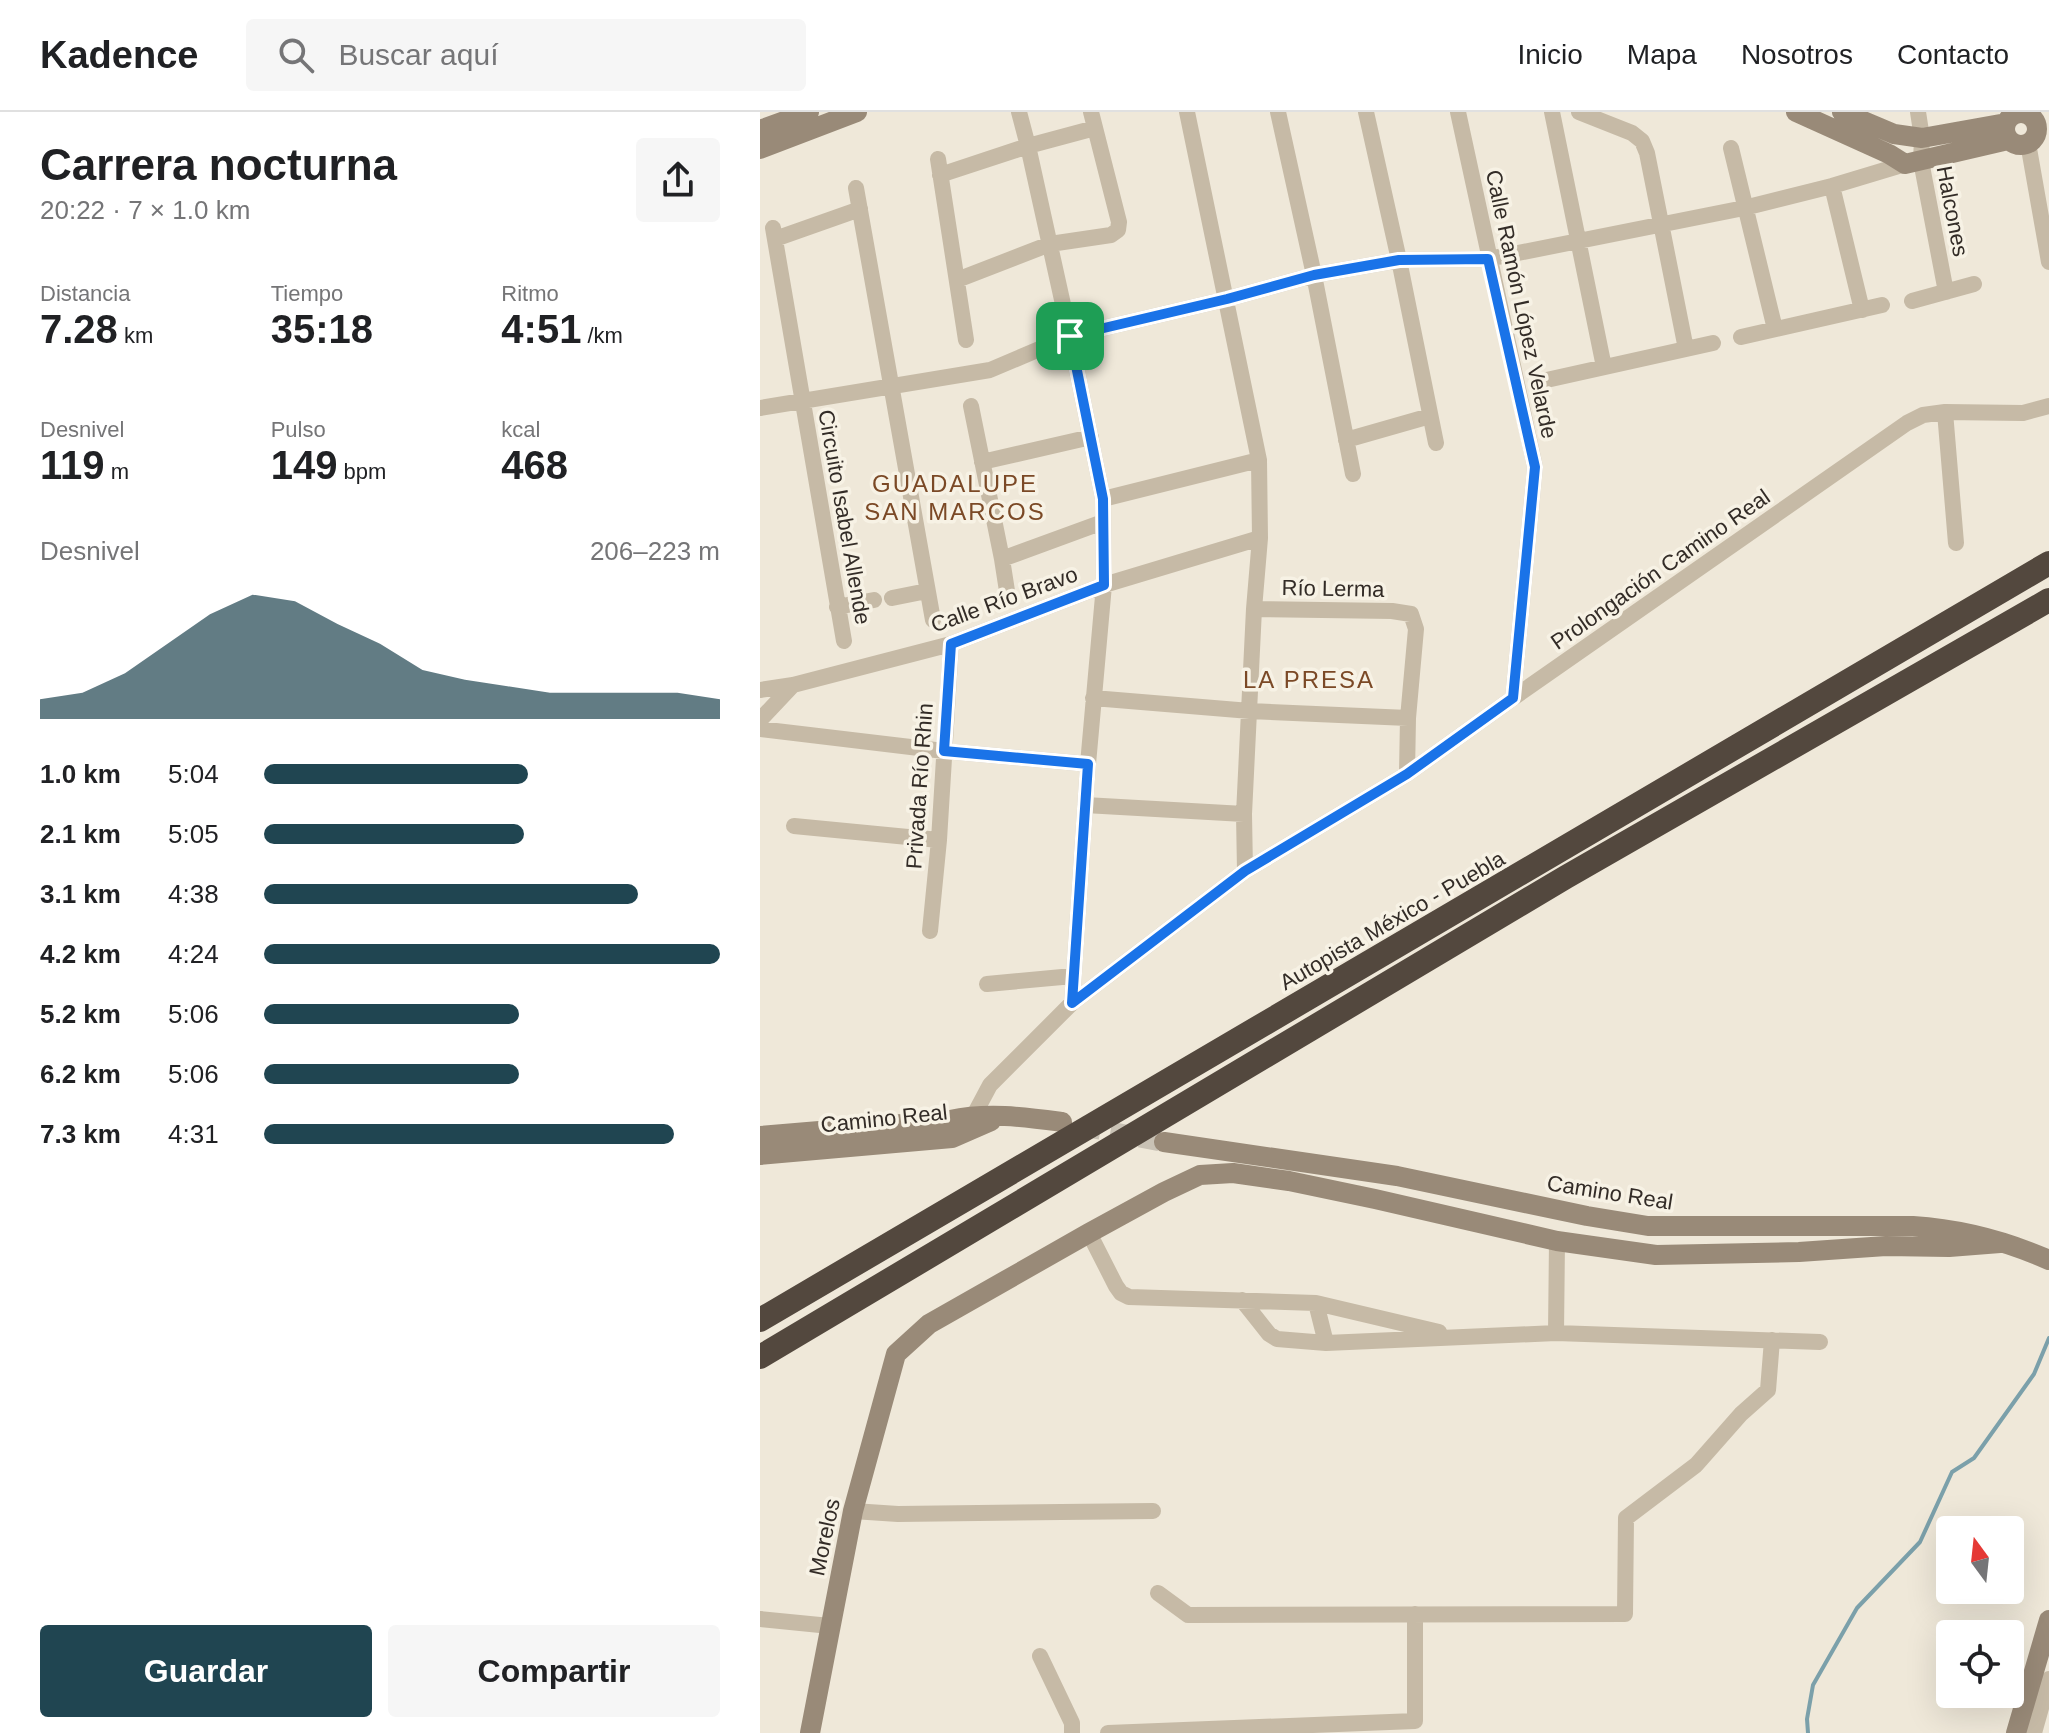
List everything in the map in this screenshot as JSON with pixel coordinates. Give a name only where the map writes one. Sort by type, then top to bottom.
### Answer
[{"type":"highway","name":"Autopista México - Puebla","points":[[760,1320],[2049,563]]},
{"type":"highway","points":[[760,1357],[1566,877],[2049,600]]},
{"type":"street","points":[[760,130],[809,112]]},
{"type":"street","points":[[760,149],[857,112]]},
{"type":"street","points":[[1019,112],[1103,499],[1104,585],[1072,1003]]},
{"type":"street","points":[[1187,112],[1259,460],[1260,538],[1244,814],[1245,871]]},
{"type":"street","points":[[1278,112],[1353,474]]},
{"type":"street","points":[[1366,112],[1436,443]]},
{"type":"street","name":"Calle Ramón López Velarde","points":[[1458,112],[1535,467],[1513,698]]},
{"type":"street","points":[[1552,112],[1604,367]]},
{"type":"street","points":[[1579,112],[1632,133],[1642,141],[1647,153],[1686,349]]},
{"type":"street","points":[[1796,112],[1905,160]]},
{"type":"street","points":[[1842,112],[1909,136],[2025,125]]},
{"type":"street","name":"Halcones","points":[[1918,112],[1909,136],[1905,160],[1946,292]]},
{"type":"street","points":[[957,280],[1050,244],[1111,235],[1118,230],[1119,222],[1093,120],[1028,146],[939,167],[966,340]]},
{"type":"street","points":[[760,408],[990,370],[1070,336],[1314,275],[1399,260],[1488,259],[1744,208],[1832,186],[1905,160],[2025,125]]},
{"type":"street","points":[[2025,125],[2049,262]]},
{"type":"street","points":[[1905,160],[1909,136]]},
{"type":"street","points":[[1731,148],[1775,329]]},
{"type":"street","points":[[1832,186],[1862,310]]},
{"type":"street","points":[[856,188],[933,620]]},
{"type":"street","name":"Circuito Isabel Allende","points":[[844,641],[774,233],[860,209]]},
{"type":"street","points":[[1912,301],[1974,284]]},
{"type":"street","points":[[1741,337],[1882,305]]},
{"type":"street","points":[[1542,381],[1713,343]]},
{"type":"street","points":[[971,406],[1007,591]]},
{"type":"street","points":[[1956,543],[1945,412],[2023,413],[2049,406]]},
{"type":"street","name":"Prolongación Camino Real","points":[[974,1121],[990,1085],[1072,1003],[1245,871],[1407,774],[1907,423],[1923,415],[1945,412]]},
{"type":"street","points":[[1346,440],[1430,416]]},
{"type":"street","points":[[982,462],[1091,437]]},
{"type":"street","points":[[1103,499],[1259,460]]},
{"type":"street","points":[[1002,559],[1103,522]]},
{"type":"street","name":"Calle Río Bravo","points":[[760,690],[793,685],[951,644],[1104,585],[1260,538]]},
{"type":"street","points":[[892,598],[927,591]]},
{"type":"street","points":[[837,607],[874,600]]},
{"type":"street","name":"Río Lerma","points":[[1254,609],[1411,614],[1416,629],[1408,718]]},
{"type":"street","name":"Privada Río Rhin","points":[[930,931],[951,644]]},
{"type":"street","points":[[760,720],[793,685]]},
{"type":"street","points":[[1093,698],[1250,711],[1408,718],[1407,774]]},
{"type":"street","points":[[760,729],[1088,764]]},
{"type":"street","points":[[1085,805],[1244,814]]},
{"type":"street","points":[[794,826],[939,840]]},
{"type":"street","points":[[987,984],[1073,976]]},
{"type":"street","name":"Camino Real","points":[[760,1136],[952,1138],[974,1121],[1010,1115],[1062,1122]]},
{"type":"street","name":"Camino Real","points":[[760,1155],[880,1135]]},
{"type":"street","name":"Camino Real","points":[[1164,1142],[1397,1176],[1648,1226],[1947,1228],[2026,1250],[2049,1260]]},
{"type":"street","points":[[1461,1337],[1316,1303],[1129,1297],[1116,1286],[1089,1233],[1200,1175],[1233,1173],[1375,1199],[1557,1241],[1656,1255],[2000,1243]]},
{"type":"street","name":"Morelos","points":[[810,1733],[853,1511],[896,1354],[929,1324],[1089,1233]]},
{"type":"street","points":[[1556,1333],[1557,1241]]},
{"type":"street","points":[[1242,1300],[1269,1334],[1277,1339],[1326,1343],[1556,1333],[1820,1342]]},
{"type":"street","points":[[1316,1303],[1326,1343]]},
{"type":"street","points":[[1158,1593],[1188,1615],[1625,1614],[1626,1518],[1696,1465],[1741,1414],[1768,1390],[1772,1340]]},
{"type":"street","points":[[853,1511],[898,1514],[1153,1511]]},
{"type":"street","points":[[1108,1733],[1415,1721],[1415,1614]]},
{"type":"street","points":[[760,1619],[830,1626]]},
{"type":"street","points":[[2016,1733],[2049,1620]]},
{"type":"street","points":[[1040,1656],[1072,1723],[1072,1733]]},
{"type":"street","points":[[2034,1733],[2049,1679]]},
{"type":"waterway","points":[[1808,1733],[1807,1719],[1813,1685],[1857,1608],[1920,1542],[1952,1472],[1974,1458],[2034,1374],[2049,1338]]},
{"type":"tunnel","points":[[1081,1126],[1164,1142]]},
{"type":"district","name":"GUADALUPE SAN MARCOS","points":[[955,498]]},
{"type":"district","name":"LA PRESA","points":[[1309,680]]},
{"type":"route","points":[[1488,259],[1535,467],[1513,698],[1407,774],[1245,871],[1072,1003],[1088,764],[944,751],[951,644],[1104,585],[1103,499],[1070,336],[1314,275],[1399,260],[1488,259]]}]
